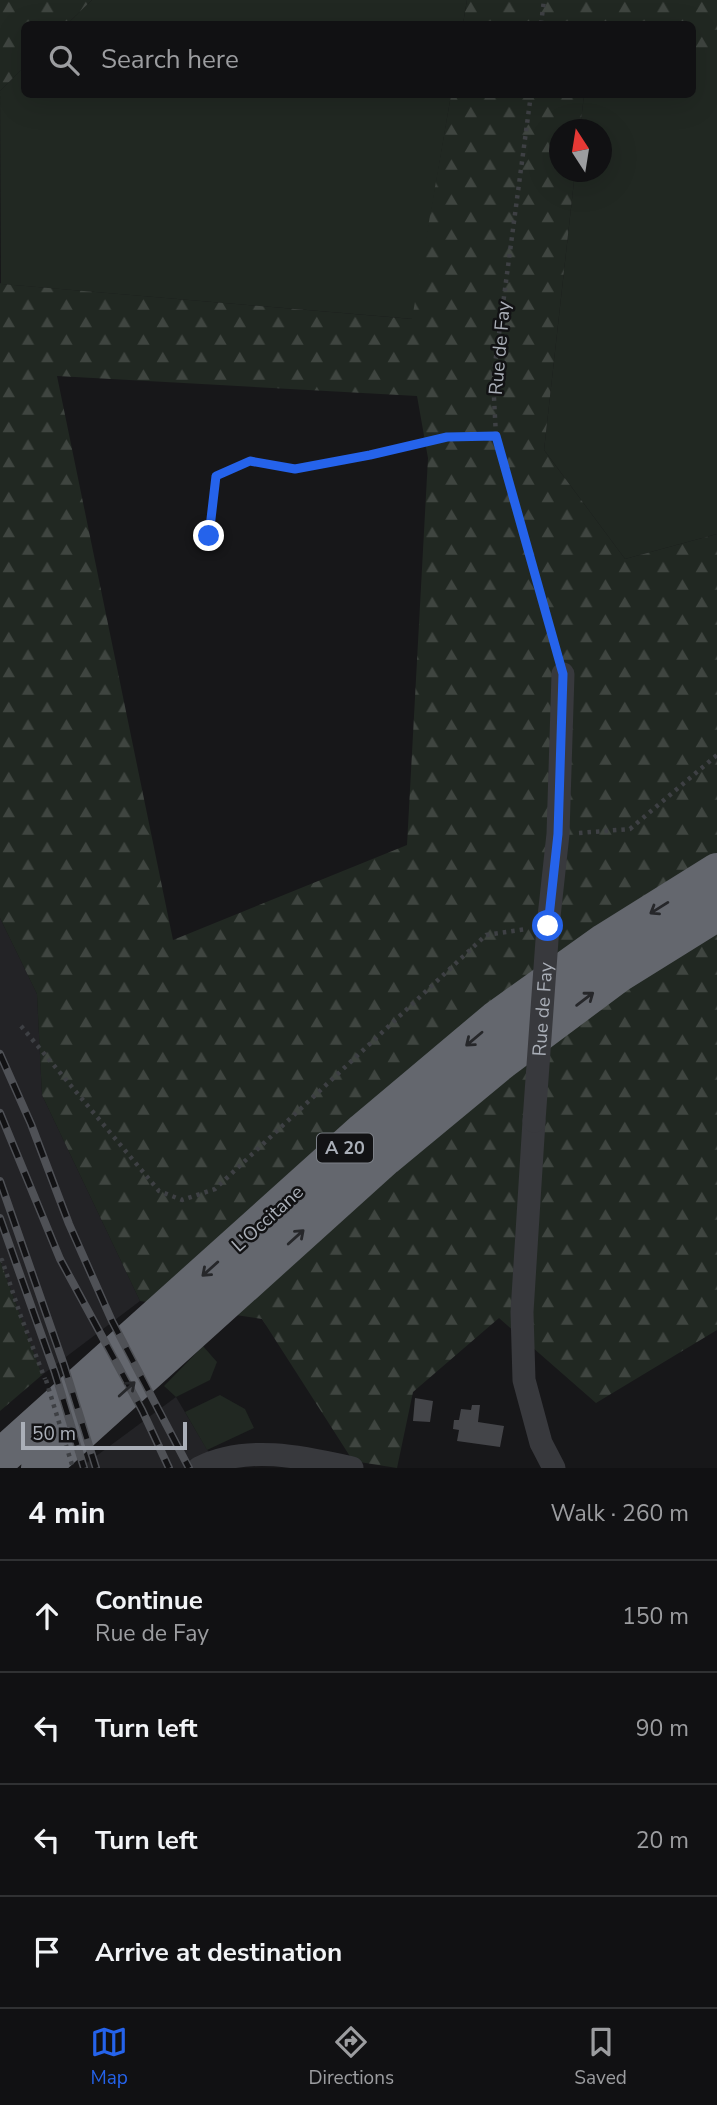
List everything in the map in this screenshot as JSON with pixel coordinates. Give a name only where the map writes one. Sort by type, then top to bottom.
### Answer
[{"type":"highway","name":"L'Occitane","points":[[0,1458],[364,1130],[496,1020],[605,942],[717,872]]},
{"type":"highway","name":"L'Occitane","points":[[40,1468],[385,1157],[490,1070],[619,973],[717,912]]},
{"type":"street","name":"Rue de Fay","points":[[554,1468],[541,1443],[524,1380],[522,1312],[548,926],[558,834],[563,674]]},
{"type":"street","points":[[199,1468],[213,1461],[252,1454],[314,1460],[352,1468]]},
{"type":"path","points":[[541,21],[544,0]]},
{"type":"path","name":"Rue de Fay","points":[[530,98],[493,379],[496,436],[563,674]]},
{"type":"path","points":[[209,536],[216,476],[250,461],[295,469],[447,437],[496,436]]},
{"type":"path","points":[[558,834],[630,829],[717,755]]},
{"type":"path","points":[[21,1026],[159,1191],[182,1200],[215,1189],[486,935],[548,926]]},
{"type":"path","points":[[0,1261],[2,1260],[46,1380],[73,1468]]},
{"type":"shaded area","points":[[0,918],[37,994],[42,1095],[140,1301],[42,1375],[0,1260]]},
{"type":"shaded area","points":[[176,1397],[218,1468],[80,1468]]},
{"type":"green space","points":[[0,0],[92,0],[70,21],[21,21],[21,70],[0,91]]},
{"type":"green space","points":[[92,0],[467,0],[464,21],[70,21]]},
{"type":"green space","points":[[467,0],[717,0],[717,50],[696,50],[696,21],[464,21]]},
{"type":"green space","points":[[696,50],[717,50],[717,534],[625,559],[544,450],[574,182],[612,182],[612,119],[581,119],[584,98],[696,98]]},
{"type":"green space","points":[[21,70],[21,98],[450,98],[413,319],[1,284],[0,91]]},
{"type":"green space","points":[[450,98],[584,98],[581,119],[549,119],[549,182],[574,182],[544,450],[625,559],[717,534],[717,1330],[596,1403],[499,1318],[413,1392],[397,1468],[353,1461],[262,1319],[140,1301],[42,1095],[37,994],[0,918],[0,283],[412,319]],"holes":[[[57,376],[417,396],[428,458],[407,845],[173,940]]]},
{"type":"green space","points":[[0,1260],[42,1375],[0,1411]]},
{"type":"green space","points":[[203,1346],[217,1362],[210,1380],[176,1397],[164,1386]]},
{"type":"green space","points":[[220,1395],[245,1409],[254,1428],[207,1450],[185,1412]]},
{"type":"building","points":[[415,1398],[433,1401],[430,1422],[413,1421]]},
{"type":"building","points":[[472,1405],[480,1405],[478,1422],[504,1426],[500,1447],[457,1441],[459,1430],[453,1429],[454,1420],[459,1420],[461,1409],[471,1410]]},
{"type":"railway","points":[[0,1054],[31,1124],[69,1224],[112,1321],[189,1468]]},
{"type":"railway","points":[[0,1113],[60,1259],[142,1410],[169,1468]]},
{"type":"railway","points":[[0,1181],[64,1365],[96,1468]]},
{"type":"railway","points":[[0,1218],[55,1373],[84,1468]]},
{"type":"route","points":[[209,536],[216,476],[250,461],[295,469],[447,437],[496,436],[563,674],[558,834],[548,926]]}]
